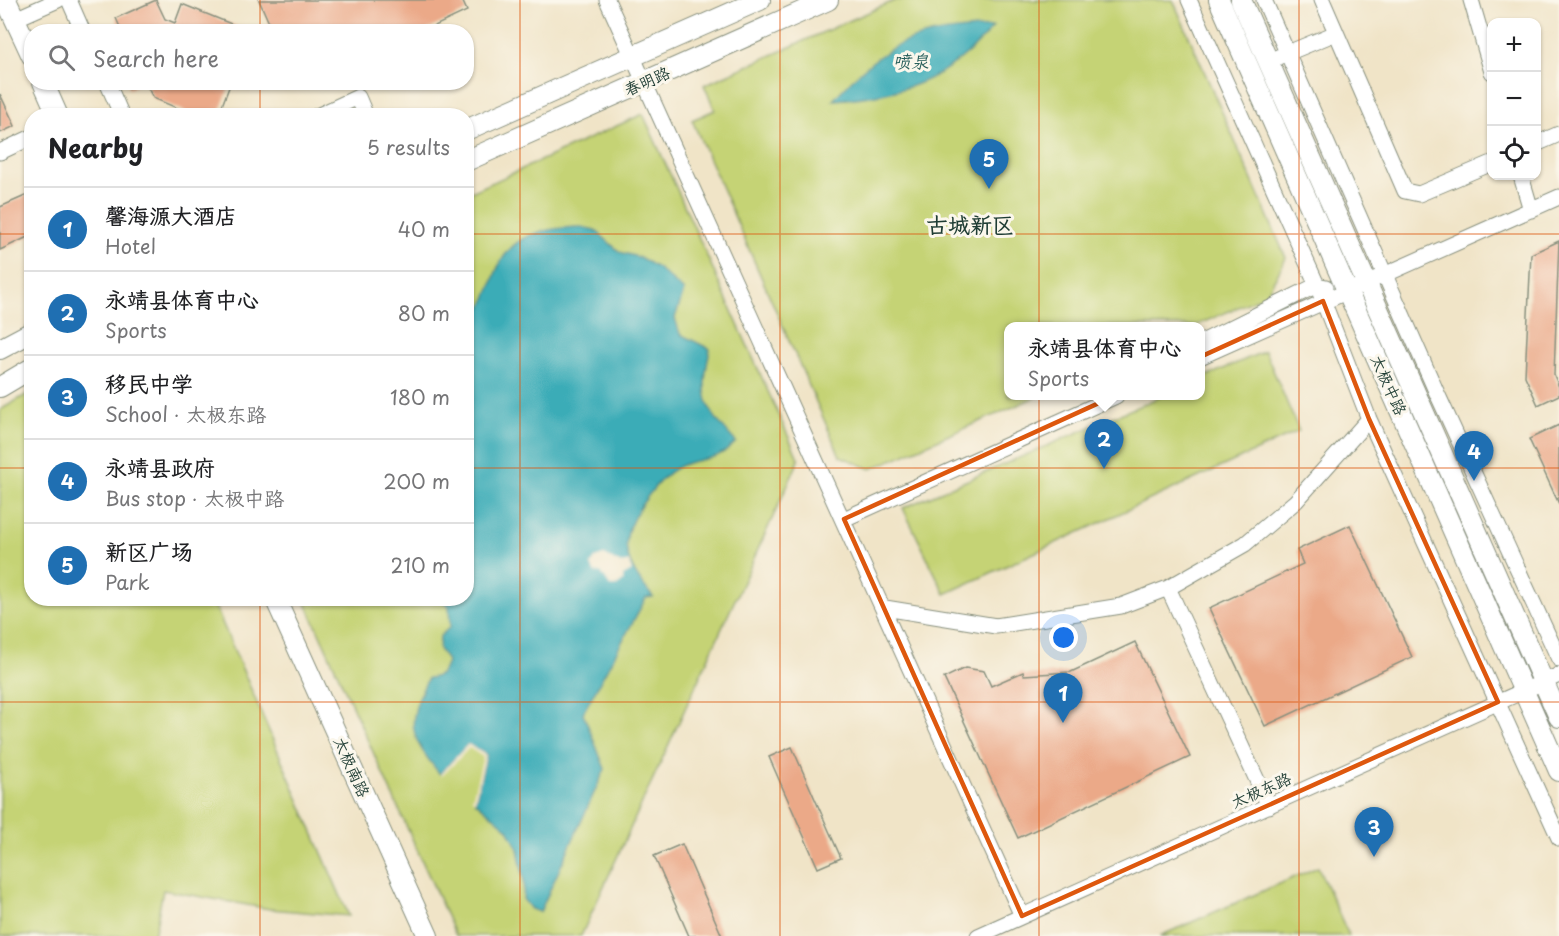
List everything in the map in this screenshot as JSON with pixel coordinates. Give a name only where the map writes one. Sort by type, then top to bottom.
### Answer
[{"type":"main road","points":[[6,0],[24,39]]},
{"type":"main road","name":"春明路","points":[[474,126],[760,0]]},
{"type":"main road","name":"春明路","points":[[474,158],[828,0]]},
{"type":"main road","name":"太极中路","points":[[1219,0],[1559,771]]},
{"type":"main road","name":"太极中路","points":[[1241,0],[1366,282],[1551,679],[1559,717]]},
{"type":"main road","points":[[47,90],[54,108]]},
{"type":"main road","points":[[0,349],[24,336]]},
{"type":"main road","points":[[0,387],[24,373]]},
{"type":"main road","name":"太极南路","points":[[279,606],[428,936]]},
{"type":"street","points":[[15,19],[58,0]]},
{"type":"street","points":[[69,0],[80,24]]},
{"type":"street","points":[[608,0],[885,608],[1022,916]]},
{"type":"street","points":[[1189,0],[1317,285],[1369,419],[1559,838]]},
{"type":"street","points":[[1264,0],[1436,391],[1559,659]]},
{"type":"street","points":[[1322,0],[1405,191],[1419,194],[1487,165]]},
{"type":"street","points":[[1471,0],[1487,58]]},
{"type":"street","points":[[1268,61],[1336,33]]},
{"type":"street","points":[[111,90],[118,108]]},
{"type":"street","points":[[334,108],[358,97],[363,108]]},
{"type":"street","points":[[1541,142],[1559,134]]},
{"type":"street","points":[[0,153],[24,141]]},
{"type":"street","points":[[1522,180],[1531,210]]},
{"type":"street","points":[[1205,355],[1559,197]]},
{"type":"street","points":[[1205,341],[1317,285],[1347,290]]},
{"type":"street","points":[[844,519],[1086,400]]},
{"type":"street","points":[[844,519],[1107,400]]},
{"type":"street","points":[[885,608],[996,626],[1120,606],[1168,588],[1245,544],[1271,523],[1296,501],[1369,419]]},
{"type":"street","points":[[1168,588],[1269,806]]},
{"type":"street","name":"太极东路","points":[[978,936],[1551,679]]},
{"type":"highlighted area","points":[[1323,301],[1369,419],[1498,702],[1022,916],[844,519]]},
{"type":"green space","points":[[896,0],[1173,0],[1286,258],[1266,295],[1204,322],[1004,322],[1004,400],[1029,400],[871,469],[840,456],[692,120],[715,110],[704,85]]},
{"type":"green space","points":[[643,114],[799,460],[581,936],[456,936],[307,606],[474,606],[474,191]]},
{"type":"green space","points":[[1265,351],[1299,431],[945,594],[903,508],[1153,400],[1205,400],[1205,377]]},
{"type":"green space","points":[[24,396],[24,606],[215,606],[349,916],[270,909],[163,890],[154,936],[0,936],[0,410]]},
{"type":"green space","points":[[1318,867],[1349,936],[1160,936]]},
{"type":"water","name":"喷泉","points":[[993,27],[958,61],[922,82],[881,94],[833,100],[870,64],[903,43],[921,36],[942,32]]},
{"type":"water","points":[[581,227],[595,230],[620,252],[641,258],[659,269],[684,291],[675,318],[680,334],[710,349],[705,379],[707,400],[717,419],[736,442],[721,454],[686,463],[669,473],[648,496],[631,524],[626,548],[629,559],[634,571],[653,597],[646,598],[583,713],[605,769],[540,912],[531,909],[523,899],[524,881],[518,849],[508,829],[475,801],[486,755],[468,745],[440,774],[416,739],[414,718],[416,706],[428,678],[441,674],[447,661],[439,649],[440,636],[450,627],[448,606],[474,606],[474,316],[489,293],[499,265],[516,244],[538,232]]},
{"type":"pier","points":[[604,555],[621,564],[629,561],[632,571],[623,576],[623,581],[617,586],[610,586],[601,572],[595,573],[591,565],[595,558]]},
{"type":"pier","points":[[468,744],[486,755],[475,801],[472,799],[483,757],[469,748],[442,776],[440,774]]},
{"type":"building","points":[[156,0],[165,19],[175,23],[182,4],[231,24],[119,24],[116,18]]},
{"type":"building","points":[[259,0],[462,0],[467,11],[439,24],[270,24]]},
{"type":"building","points":[[149,90],[228,90],[221,108],[177,108],[153,98]]},
{"type":"building","points":[[0,94],[15,126],[0,133]]},
{"type":"building","points":[[24,196],[24,239],[0,250],[0,207]]},
{"type":"building","points":[[1559,241],[1554,375],[1559,387],[1559,395],[1538,405],[1525,376],[1531,254]]},
{"type":"building","points":[[1559,425],[1559,504],[1529,439]]},
{"type":"building","points":[[1350,525],[1412,657],[1265,726],[1209,608],[1303,564],[1297,550]]},
{"type":"building","points":[[1135,642],[1190,757],[1018,838],[944,678],[965,668],[984,671],[991,686],[1023,672],[1024,675],[1071,672]]},
{"type":"building","points":[[792,747],[841,858],[818,868],[769,757]]},
{"type":"building","points":[[682,844],[722,936],[689,936],[654,856]]},
{"type":"place","name":"新区广场","points":[[989,189]]},
{"type":"place","name":"永靖县体育中心","points":[[1104,469]]},
{"type":"place","name":"永靖县政府","points":[[1474,481]]},
{"type":"place","name":"馨海源大酒店","points":[[1063,723]]},
{"type":"place","name":"移民中学","points":[[1374,857]]},
{"type":"district","name":"古城新区","points":[[970,225]]}]
